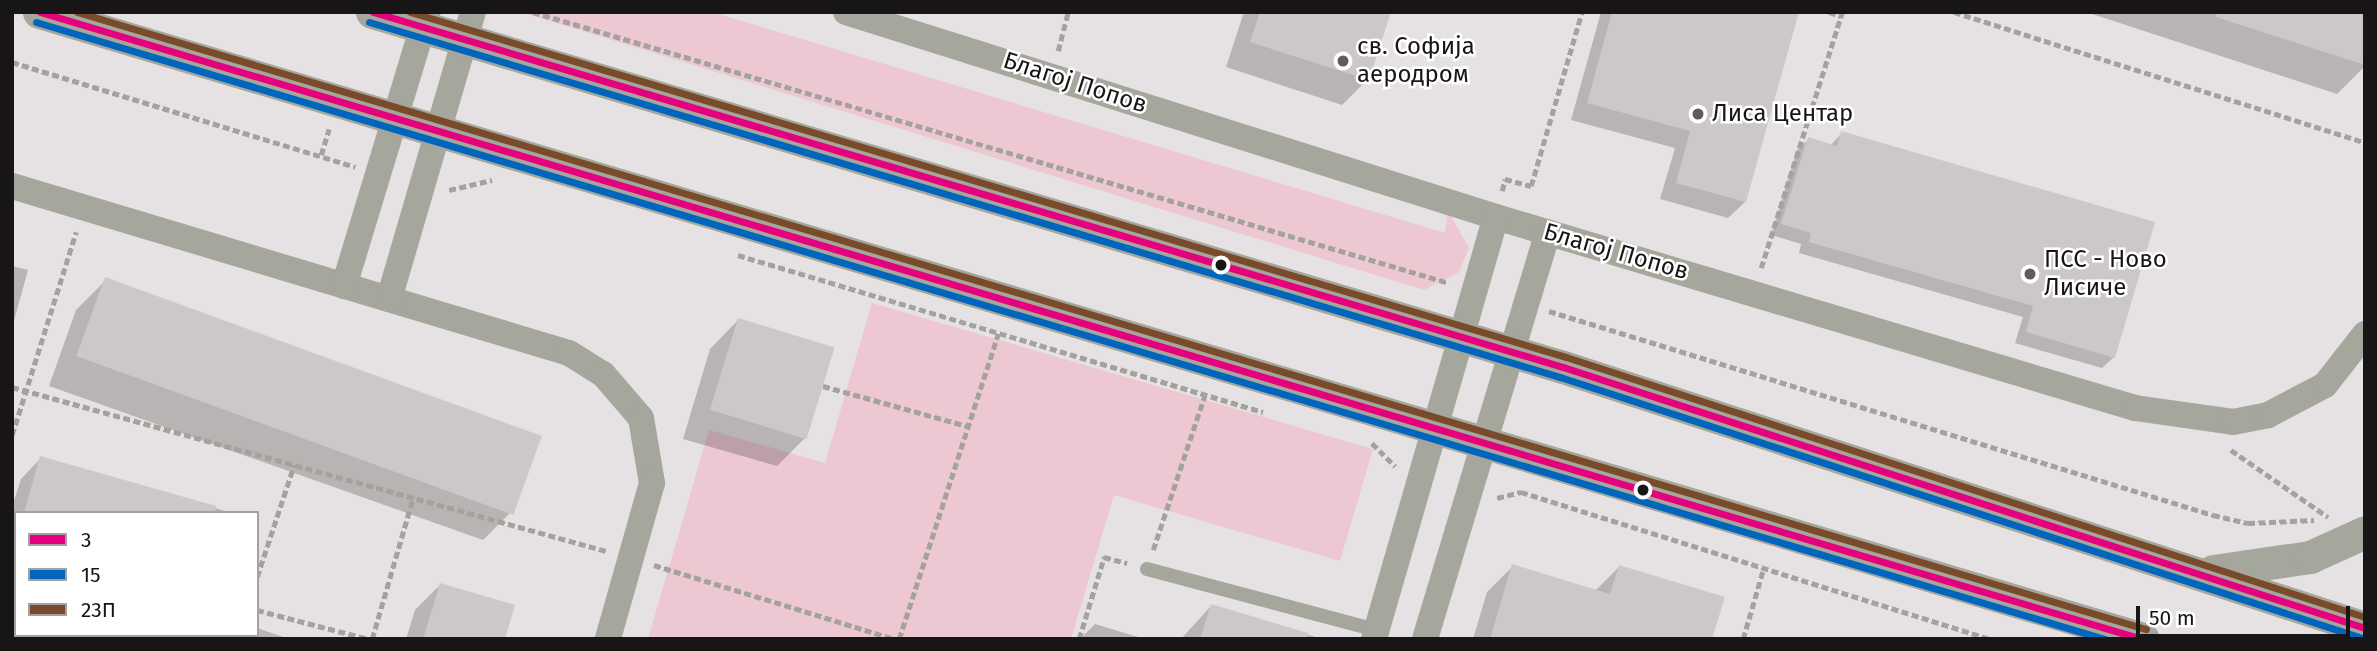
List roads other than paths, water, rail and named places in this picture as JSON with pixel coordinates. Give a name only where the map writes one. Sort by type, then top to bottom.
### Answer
[{"type":"street","points":[[39,12],[440,130],[1482,446],[2143,639]]},
{"type":"street","points":[[372,12],[470,26],[1511,352],[2202,572],[2365,628]]},
{"type":"street","name":"Благој Попов","points":[[846,12],[1496,217],[2185,417],[2233,422],[2296,402],[2325,385],[2365,334]]},
{"type":"street","points":[[344,286],[425,20]]},
{"type":"street","points":[[389,299],[470,26]]},
{"type":"street","points":[[12,186],[569,354],[624,394],[641,418],[652,483],[608,639]]},
{"type":"street","points":[[1375,634],[1496,217]]},
{"type":"street","points":[[1425,639],[1548,232]]},
{"type":"street","points":[[2202,572],[2310,557],[2365,532]]},
{"type":"lane","points":[[1147,569],[1375,634]]},
{"type":"place","name":"св. Софија аеродром","points":[[1343,61]]},
{"type":"place","name":"Лиса Центар","points":[[1698,114]]},
{"type":"place","name":"ПСС - Ново Лисиче","points":[[2030,274]]}]
